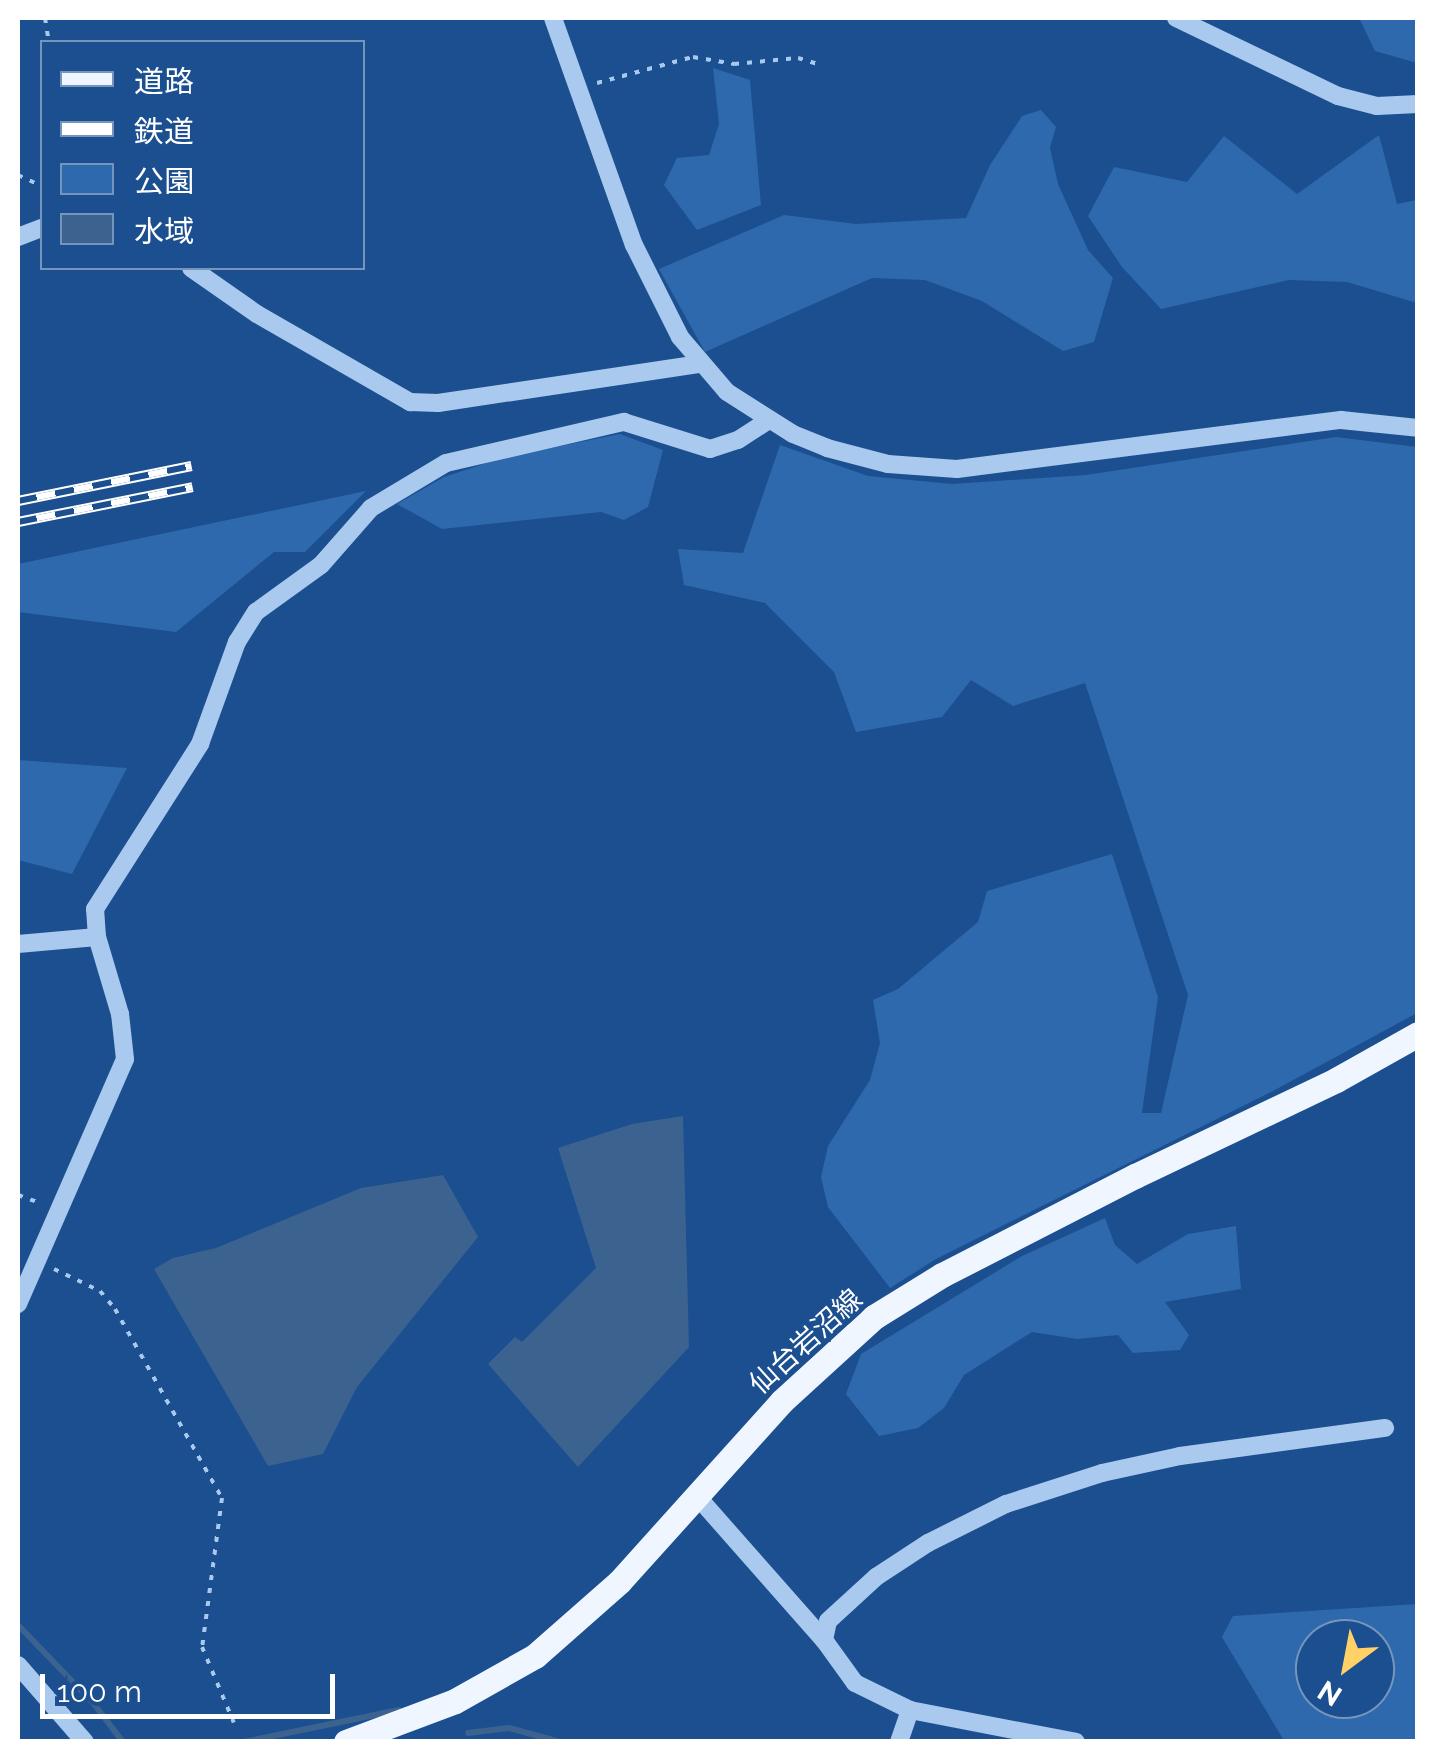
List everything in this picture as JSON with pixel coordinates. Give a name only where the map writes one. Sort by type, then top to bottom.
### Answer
[{"type":"main road","name":"仙台岩沼線","points":[[346,1742],[454,1701],[535,1656],[620,1580],[782,1401],[874,1317],[959,1266],[1134,1176],[1336,1080],[1418,1034]]},
{"type":"street","points":[[554,18],[634,244],[680,338],[727,392],[767,421],[854,456],[904,466],[957,469],[1341,420],[1418,428]]},
{"type":"street","points":[[1176,18],[1338,96],[1377,106],[1418,104]]},
{"type":"street","points":[[194,270],[257,314],[410,402],[438,403],[700,364]]},
{"type":"street","points":[[18,1304],[125,1059],[120,1014],[98,938],[95,910],[200,744],[237,642],[256,612],[321,565],[371,508],[446,463],[624,422],[710,449],[738,440],[767,421]]},
{"type":"street","points":[[18,944],[98,938]]},
{"type":"street","points":[[824,1640],[828,1620],[876,1577],[928,1542],[1006,1504],[1102,1472],[1180,1456],[1385,1428]]},
{"type":"street","points":[[696,1494],[824,1640],[856,1683],[910,1710],[1076,1742]]},
{"type":"street","points":[[18,1665],[85,1742]]},
{"type":"street","points":[[899,1742],[910,1710]]},
{"type":"path","points":[[578,88],[693,57],[734,64],[798,58],[821,65]]},
{"type":"path","points":[[18,1195],[59,1210]]},
{"type":"path","points":[[36,1261],[100,1291],[115,1309],[222,1498],[202,1647],[234,1723]]},
{"type":"green space","points":[[1359,18],[1417,18],[1417,63],[1375,51]]},
{"type":"green space","points":[[713,68],[750,80],[761,205],[697,230],[664,185],[677,158],[709,155],[719,124]]},
{"type":"green space","points":[[1041,110],[1056,127],[1050,148],[1058,184],[1088,250],[1113,278],[1094,342],[1063,351],[982,301],[925,280],[872,278],[705,352],[659,269],[784,215],[856,224],[966,218],[990,165],[1022,116]]},
{"type":"green space","points":[[1379,135],[1397,204],[1417,200],[1417,303],[1347,282],[1289,280],[1161,309],[1122,267],[1088,216],[1114,167],[1187,182],[1224,136],[1297,194]]},
{"type":"green space","points":[[620,434],[663,450],[648,507],[624,520],[601,512],[442,529],[397,504],[444,477],[505,457]]},
{"type":"green space","points":[[1336,437],[1417,447],[1417,1013],[1273,1091],[936,1259],[890,1288],[828,1207],[821,1177],[828,1146],[870,1080],[880,1043],[873,1000],[898,989],[978,922],[987,891],[1112,854],[1158,997],[1142,1113],[1161,1113],[1188,995],[1085,683],[1013,706],[971,680],[942,717],[856,732],[834,672],[765,603],[684,585],[678,549],[743,553],[780,445],[868,476],[952,484],[1086,475]]},
{"type":"green space","points":[[366,491],[305,552],[274,552],[176,632],[18,612],[18,564]]},
{"type":"green space","points":[[18,760],[127,768],[72,874],[18,860]]},
{"type":"green space","points":[[1105,1218],[1115,1245],[1137,1264],[1188,1234],[1236,1226],[1241,1289],[1165,1302],[1189,1335],[1180,1350],[1133,1353],[1118,1335],[1077,1339],[1032,1332],[964,1375],[944,1408],[918,1428],[879,1436],[846,1394],[861,1354],[1022,1256]]},
{"type":"green space","points":[[1417,1604],[1417,1741],[1283,1739],[1222,1637],[1233,1616]]},
{"type":"water","points":[[683,1116],[689,1347],[578,1467],[488,1364],[515,1337],[522,1342],[596,1268],[558,1148],[632,1124]]},
{"type":"water","points":[[443,1175],[478,1237],[357,1387],[323,1454],[268,1466],[154,1269],[173,1258],[216,1248],[361,1188]]},
{"type":"waterway","points":[[18,1625],[94,1704],[123,1742]]},
{"type":"waterway","points":[[244,1742],[399,1710]]},
{"type":"waterway","points":[[468,1733],[509,1728],[561,1742]]},
{"type":"railway","points":[[18,501],[191,466]]},
{"type":"railway","points":[[18,522],[193,487]]}]
